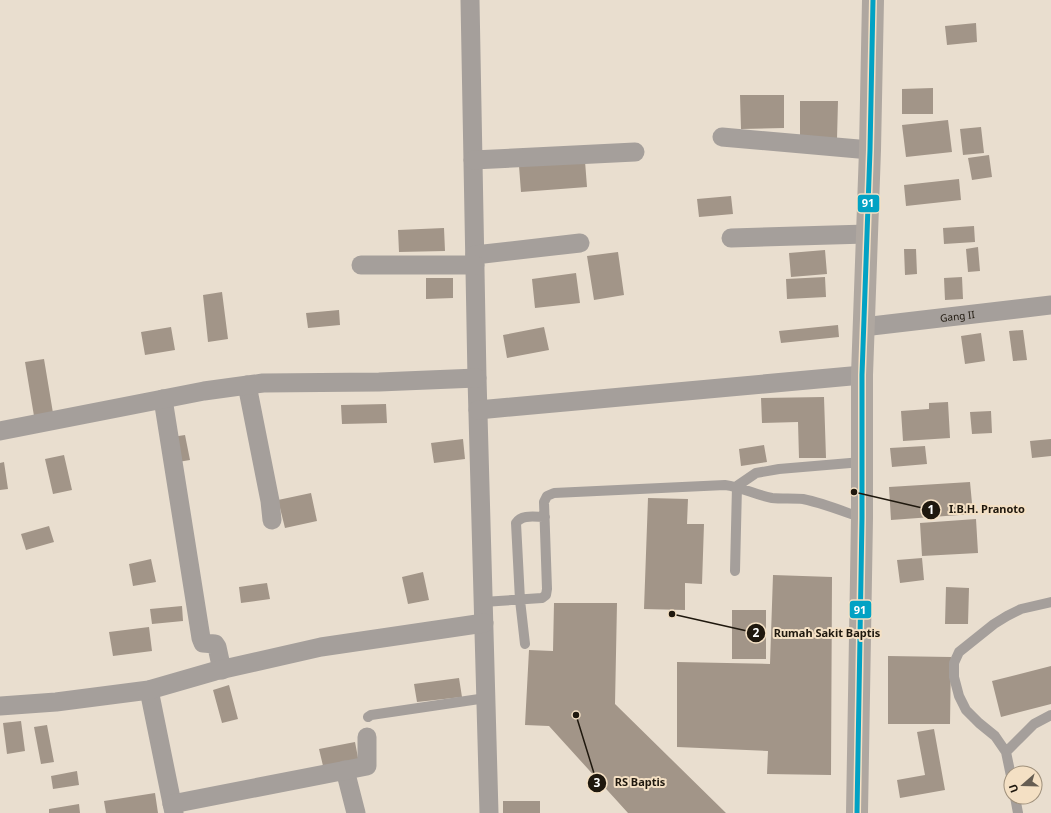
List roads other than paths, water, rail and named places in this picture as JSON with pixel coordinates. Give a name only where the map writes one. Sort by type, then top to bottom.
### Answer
[{"type":"main road","points":[[857,813],[862,518],[862,375],[870,150],[873,0]]},
{"type":"street","points":[[470,0],[477,378],[489,813]]},
{"type":"street","points":[[722,137],[870,150]]},
{"type":"street","points":[[473,160],[635,152]]},
{"type":"street","points":[[731,238],[867,234]]},
{"type":"street","points":[[361,265],[475,260],[580,243]]},
{"type":"street","name":"Gang II","points":[[863,328],[1051,305]]},
{"type":"street","points":[[478,410],[862,375]]},
{"type":"street","points":[[0,431],[204,391],[263,383],[364,383],[477,378]]},
{"type":"street","points":[[247,385],[270,501],[272,520]]},
{"type":"street","points":[[162,399],[201,638],[203,643],[215,644],[218,647],[222,670]]},
{"type":"street","points":[[0,706],[56,702],[149,690],[222,670],[321,647],[484,623]]},
{"type":"street","points":[[149,690],[173,809],[367,766],[367,738]]},
{"type":"street","points":[[345,770],[356,813]]},
{"type":"lane","points":[[737,486],[756,473],[779,469],[862,462]]},
{"type":"lane","points":[[483,602],[542,598],[546,595],[544,502],[547,496],[554,493],[706,485],[737,486],[773,498],[802,499],[825,504],[862,518]]},
{"type":"lane","points":[[736,571],[737,486]]},
{"type":"lane","points":[[525,644],[520,600],[516,523],[518,519],[523,517],[545,516]]},
{"type":"lane","points":[[1009,765],[1006,752],[995,736],[966,710],[959,696],[954,677],[954,663],[959,652],[1006,616],[1021,610],[1051,602]]},
{"type":"lane","points":[[368,717],[371,715],[486,698]]},
{"type":"lane","points":[[1006,752],[1034,724],[1051,715]]},
{"type":"place","name":"I.B.H. Pranoto","points":[[854,492]]},
{"type":"place","name":"Rumah Sakit Baptis","points":[[672,614]]},
{"type":"place","name":"RS Baptis","points":[[576,715]]}]
